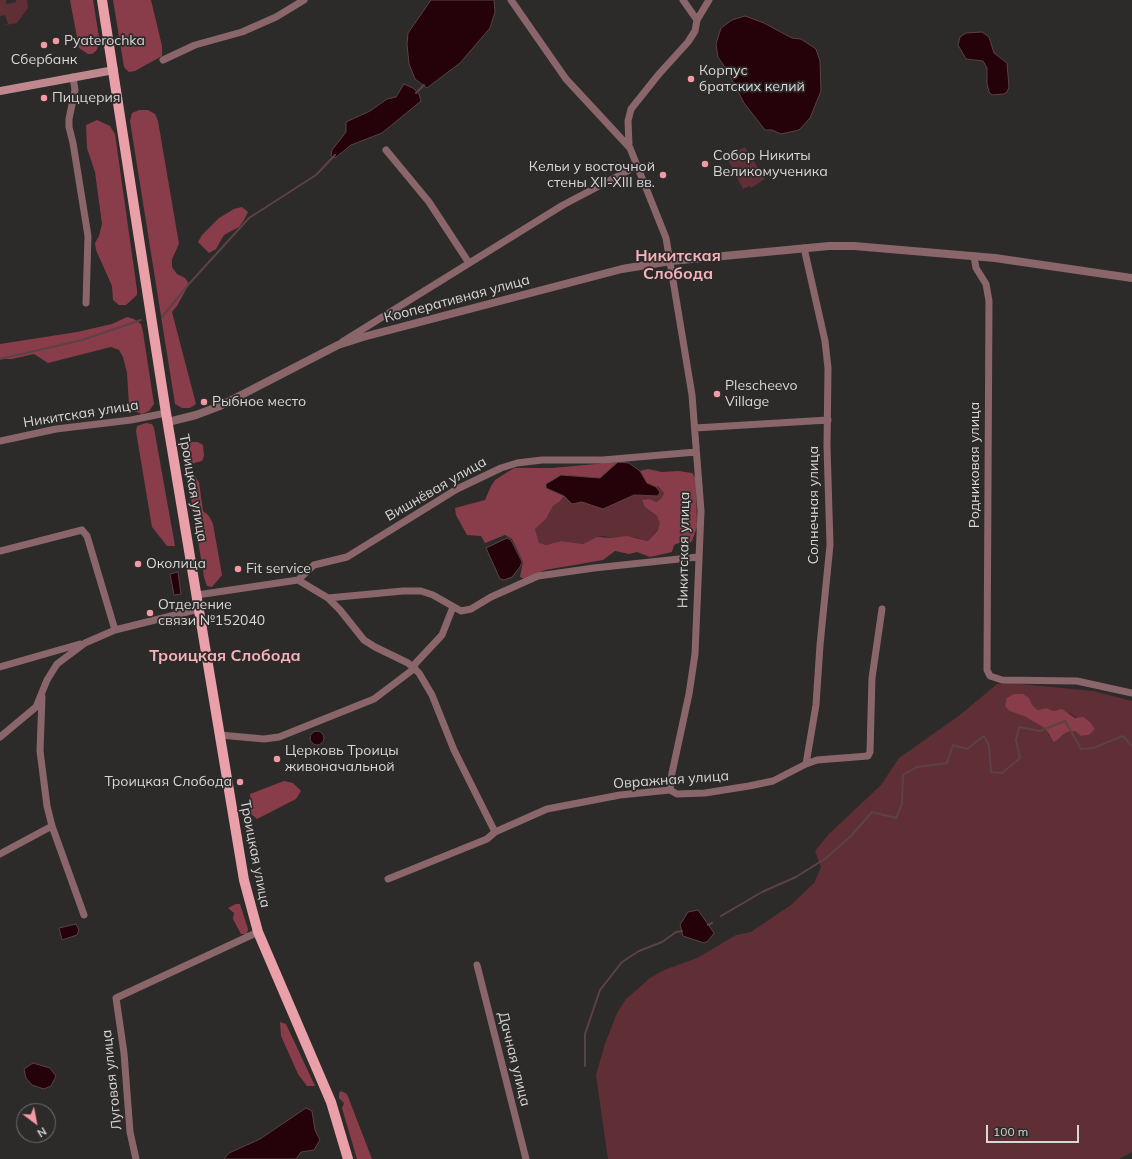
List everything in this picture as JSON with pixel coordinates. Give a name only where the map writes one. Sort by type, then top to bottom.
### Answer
[{"type":"main road","name":"Троицкая улица","points":[[102,0],[167,418],[244,880],[258,932],[331,1102],[348,1159]]},
{"type":"main road","points":[[0,91],[114,70]]},
{"type":"street","points":[[163,60],[195,45],[242,32],[276,17],[304,0]]},
{"type":"street","points":[[511,0],[566,79],[630,148]]},
{"type":"street","points":[[683,0],[697,20]]},
{"type":"street","points":[[630,148],[627,132],[631,109],[658,74],[688,42],[695,31],[697,20],[709,0]]},
{"type":"street","points":[[73,78],[76,90],[69,120],[69,127],[88,236],[86,303]]},
{"type":"street","name":"Никитская улица","points":[[630,148],[666,238],[671,261],[692,395],[701,511],[694,654],[689,694],[672,773],[670,790]]},
{"type":"street","points":[[386,150],[429,202],[469,263]]},
{"type":"street","points":[[338,345],[365,326],[563,205],[637,166]]},
{"type":"street","name":"Кооперативная улица","points":[[167,418],[196,415],[220,406],[338,345],[622,269],[671,261],[804,248],[854,246],[974,256],[1132,278]]},
{"type":"street","name":"Солнечная улица","points":[[804,248],[825,341],[828,368],[830,545],[820,645],[816,705],[806,764]]},
{"type":"street","name":"Родниковая улица","points":[[974,256],[976,268],[986,284],[989,301],[989,466],[986,662],[990,676],[1002,680],[1077,681],[1132,693]]},
{"type":"street","name":"Никитская улица","points":[[0,441],[56,429],[131,420],[167,418]]},
{"type":"street","points":[[695,428],[828,420]]},
{"type":"street","name":"Вишнёвая улица","points":[[298,580],[314,565],[347,557],[457,489],[501,468],[517,463],[542,460],[603,460],[696,452]]},
{"type":"street","points":[[0,551],[82,530],[87,536],[114,630]]},
{"type":"street","points":[[328,598],[403,590],[421,591],[433,595],[453,607],[461,610],[471,610],[491,597],[538,576],[594,568],[698,557]]},
{"type":"street","points":[[197,595],[298,580],[328,598],[340,610],[364,640],[414,667],[432,696],[454,750],[495,832]]},
{"type":"street","points":[[220,735],[264,739],[280,736],[374,699],[414,667],[442,635],[453,607]]},
{"type":"street","points":[[0,667],[86,643],[114,630],[199,609]]},
{"type":"street","name":"Овражная улица","points":[[388,880],[487,839],[495,832],[547,809],[620,795],[670,790],[677,794],[705,793],[749,786],[773,781],[817,760],[863,758],[868,756],[870,752],[872,678],[882,609]]},
{"type":"street","points":[[0,737],[36,707],[57,664],[86,643]]},
{"type":"street","points":[[43,691],[40,751],[42,776],[52,826],[84,915]]},
{"type":"street","points":[[0,854],[52,826]]},
{"type":"street","name":"Луговая улица","points":[[136,1159],[130,1132],[124,1053],[116,998],[258,932]]},
{"type":"street","name":"Дачная улица","points":[[477,965],[526,1159]]},
{"type":"shaded area","points":[[0,0],[6,0],[6,4],[16,2],[16,0],[27,0],[28,8],[17,23],[0,26],[8,24],[5,15],[0,16]]},
{"type":"shaded area","points":[[70,0],[93,0],[100,43],[96,51],[92,54],[88,54],[79,48]]},
{"type":"shaded area","points":[[113,0],[151,0],[162,46],[162,56],[135,71],[129,72],[124,67]]},
{"type":"shaded area","points":[[431,0],[494,0],[495,12],[490,28],[460,63],[427,88],[415,79],[409,64],[407,44],[408,33]]},
{"type":"shaded area","points":[[745,16],[764,23],[792,38],[801,39],[816,49],[820,61],[821,91],[810,118],[799,130],[781,134],[772,130],[765,130],[744,103],[728,72],[718,57],[716,44],[721,28],[732,20]]},
{"type":"shaded area","points":[[982,32],[989,37],[994,53],[1007,63],[1009,87],[1007,92],[1004,94],[992,95],[989,92],[987,84],[987,68],[983,61],[966,59],[958,45],[960,37],[966,33]]},
{"type":"shaded area","points":[[404,84],[413,88],[419,94],[421,101],[382,133],[351,145],[335,158],[331,156],[332,150],[346,132],[346,122],[370,111],[387,99],[396,97]]},
{"type":"shaded area","points":[[139,110],[148,110],[155,114],[158,121],[179,244],[172,259],[172,267],[177,274],[185,278],[189,284],[172,312],[196,404],[190,408],[182,408],[175,404],[130,121],[132,113]]},
{"type":"shaded area","points":[[97,120],[110,126],[115,134],[137,290],[137,295],[126,305],[119,305],[113,300],[112,286],[96,250],[95,243],[99,236],[102,224],[95,172],[87,148],[86,125]]},
{"type":"shaded area","points":[[745,147],[765,179],[751,188],[750,186],[743,189],[728,160],[730,155]]},
{"type":"shaded area","points":[[242,207],[248,212],[239,227],[224,235],[216,249],[209,253],[198,242],[202,235],[219,218],[234,209]]},
{"type":"shaded area","points":[[127,317],[134,319],[141,324],[143,332],[154,404],[149,411],[142,414],[134,411],[129,405],[127,373],[123,357],[119,350],[111,347],[48,363],[34,354],[12,359],[0,359],[0,344],[77,332],[112,324]]},
{"type":"shaded area","points":[[146,423],[152,424],[154,428],[175,546],[167,546],[152,527],[136,431],[137,426]]},
{"type":"shaded area","points":[[190,442],[198,442],[203,445],[204,456],[202,461],[194,463],[189,469],[199,482],[203,511],[209,516],[213,524],[222,575],[212,587],[207,586],[204,577],[183,447]]},
{"type":"shaded area","points":[[618,462],[600,478],[561,475],[546,488],[564,496],[553,506],[546,519],[535,529],[539,543],[546,545],[561,541],[583,544],[597,537],[612,538],[627,536],[648,541],[658,530],[660,523],[657,516],[645,507],[642,500],[649,499],[656,502],[662,498],[664,493],[658,486],[656,487],[647,483],[640,471],[648,469],[662,472],[678,471],[692,473],[696,478],[697,527],[692,541],[687,546],[681,542],[674,545],[672,552],[650,557],[637,552],[629,554],[615,551],[603,560],[545,570],[525,579],[520,577],[523,562],[512,539],[505,535],[485,543],[481,536],[467,535],[456,515],[455,508],[485,500],[495,480],[514,468],[552,468]]},
{"type":"shaded area","points":[[618,462],[629,463],[640,471],[647,483],[656,487],[660,492],[658,496],[634,495],[603,509],[582,502],[572,504],[564,496],[546,488],[546,484],[561,475],[600,478]]},
{"type":"shaded area","points":[[658,486],[664,493],[662,498],[645,507],[657,516],[661,523],[648,541],[634,537],[612,538],[604,536],[597,537],[583,544],[561,541],[546,545],[539,544],[535,529],[546,519],[553,506],[564,496],[572,504],[582,502],[603,509],[634,495],[660,492],[656,487]]},
{"type":"shaded area","points":[[507,538],[511,540],[522,562],[512,577],[504,580],[500,579],[486,548]]},
{"type":"shaded area","points":[[178,572],[181,594],[174,595],[170,574]]},
{"type":"shaded area","points":[[1010,683],[1093,691],[1132,701],[1132,1152],[1119,1159],[608,1159],[596,1075],[605,1044],[617,1013],[626,999],[650,978],[664,970],[697,958],[736,935],[751,932],[791,905],[814,883],[821,867],[815,851],[829,834],[881,785],[899,758],[960,715],[997,684]],"holes":[[[1032,705],[1038,710],[1046,708],[1054,711],[1069,713],[1095,729],[1089,735],[1081,736],[1075,731],[1067,732],[1061,737],[1049,736],[1046,728],[1024,716]]]},
{"type":"shaded area","points":[[1014,694],[1023,694],[1029,698],[1032,705],[1038,710],[1046,708],[1054,711],[1062,709],[1075,718],[1083,717],[1090,722],[1095,729],[1089,735],[1081,736],[1075,731],[1067,732],[1054,742],[1045,728],[1024,716],[1010,711],[1005,706],[1007,698]]},
{"type":"shaded area","points":[[314,731],[320,731],[324,735],[324,741],[320,745],[314,745],[310,741],[310,735]]},
{"type":"shaded area","points":[[284,781],[293,783],[301,791],[296,799],[257,819],[251,814],[250,794]]},
{"type":"shaded area","points":[[236,904],[240,904],[248,929],[247,934],[241,934],[233,919],[234,913],[228,908]]},
{"type":"shaded area","points":[[698,910],[714,933],[708,941],[704,943],[683,936],[680,925],[688,912]]},
{"type":"shaded area","points":[[76,924],[79,930],[77,935],[62,940],[59,928]]},
{"type":"shaded area","points":[[280,1022],[286,1024],[315,1086],[307,1086],[298,1074],[281,1036]]},
{"type":"shaded area","points":[[33,1063],[50,1068],[56,1076],[51,1086],[44,1089],[32,1085],[26,1078],[24,1069]]},
{"type":"shaded area","points":[[341,1091],[347,1094],[372,1159],[357,1159],[342,1108],[344,1103],[339,1098],[339,1093]]},
{"type":"shaded area","points":[[306,1108],[312,1111],[315,1130],[320,1140],[314,1150],[301,1152],[296,1159],[224,1159],[229,1153],[260,1139]]},
{"type":"waterway","points":[[416,93],[424,85]]},
{"type":"waterway","points":[[162,317],[188,285],[249,218],[316,175],[335,155]]},
{"type":"waterway","points":[[0,359],[82,340],[141,320]]},
{"type":"waterway","points":[[721,916],[762,892],[796,877],[826,858],[851,836],[872,812],[896,818],[902,804],[903,775],[917,767],[947,763],[953,745],[967,749],[984,736],[989,746],[991,772],[1002,773],[1020,758],[1016,740],[1019,727],[1040,731],[1065,721],[1081,749],[1093,748],[1123,736],[1132,746]]},
{"type":"waterway","points":[[708,925],[712,923]]},
{"type":"waterway","points":[[585,1066],[585,1034],[600,990],[622,962],[639,951],[662,942],[676,932],[682,931]]},
{"type":"place","name":"Pyaterochka","points":[[56,41]]},
{"type":"place","name":"Сбербанк","points":[[44,45]]},
{"type":"place","name":"Корпус братских келий","points":[[691,79]]},
{"type":"place","name":"Пиццерия","points":[[44,98]]},
{"type":"place","name":"Собор Никиты Великомученика","points":[[705,164]]},
{"type":"place","name":"Кельи у восточной стены XII-XIII вв.","points":[[663,175]]},
{"type":"place","name":"Plescheevo Village","points":[[717,394]]},
{"type":"place","name":"Рыбное место","points":[[204,402]]},
{"type":"place","name":"Околица","points":[[138,564]]},
{"type":"place","name":"Fit service","points":[[238,569]]},
{"type":"place","name":"Отделение связи №152040","points":[[150,613]]},
{"type":"place","name":"Церковь Троицы живоначальной","points":[[277,759]]},
{"type":"place","name":"Троицкая Слобода","points":[[240,782]]},
{"type":"district","name":"Никитская Слобода","points":[[678,265]]},
{"type":"district","name":"Троицкая Слобода","points":[[225,656]]}]
